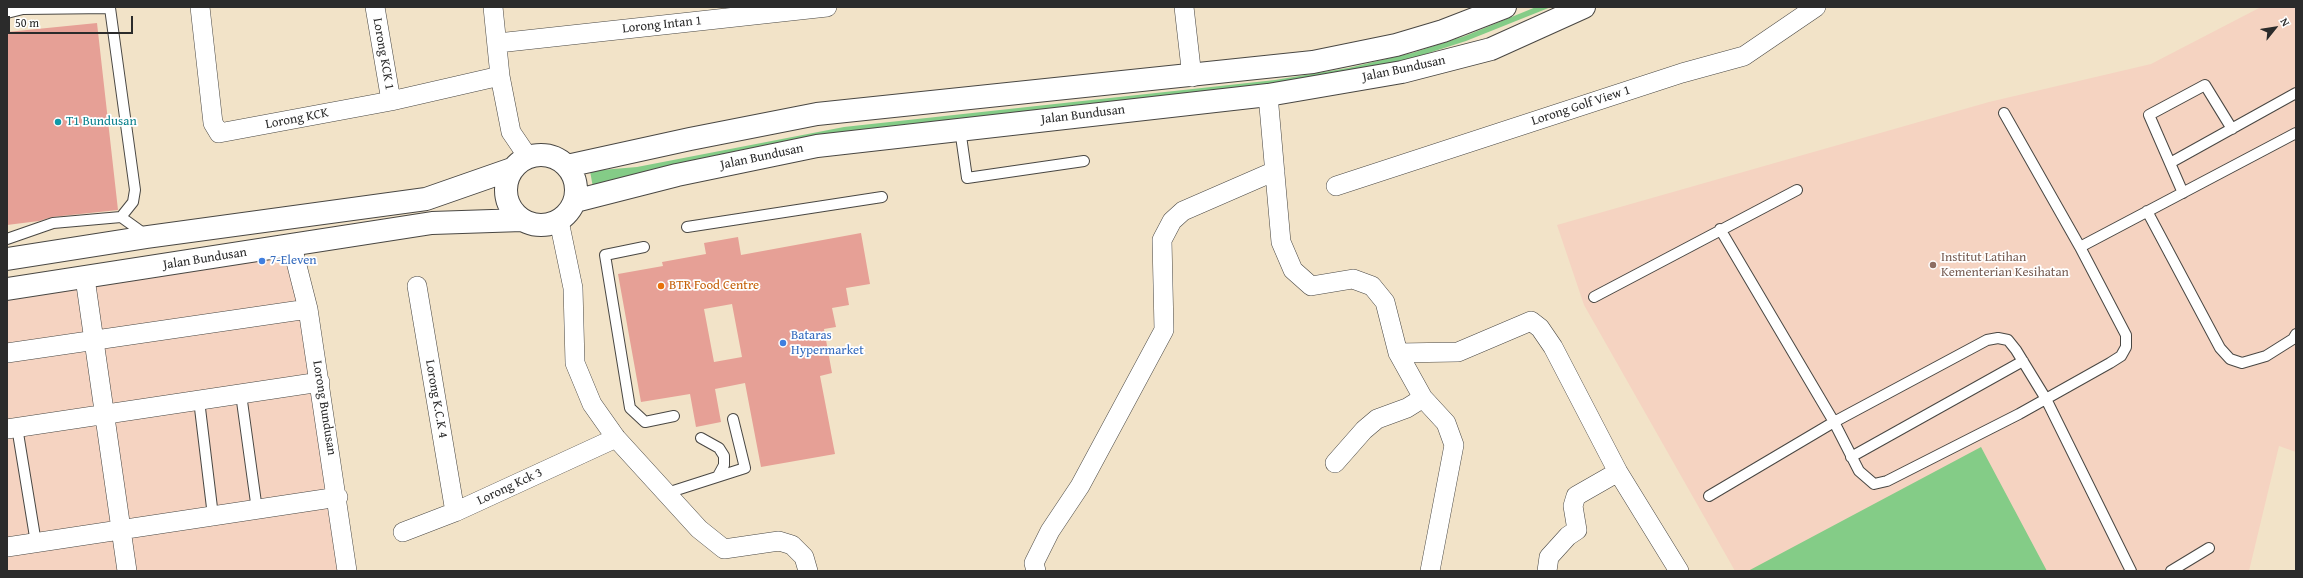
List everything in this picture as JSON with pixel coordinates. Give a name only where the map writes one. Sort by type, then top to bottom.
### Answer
[{"type":"main road","name":"Jalan Bundusan","points":[[575,201],[677,175],[817,146],[1268,95],[1402,72],[1491,49],[1584,7]]},
{"type":"main road","name":"Jalan Bundusan","points":[[567,166],[690,139],[816,114],[1192,76],[1313,62],[1381,48],[1443,31],[1497,9]]},
{"type":"main road","points":[[7,259],[147,236],[426,199],[520,163],[539,154],[549,155],[567,166],[574,177],[576,189],[575,201],[566,216],[559,221],[540,226],[522,220],[513,212],[506,197],[507,179],[520,163]]},
{"type":"main road","name":"Jalan Bundusan","points":[[7,289],[292,246],[432,223],[522,220]]},
{"type":"street","name":"Lorong KCK","points":[[200,7],[214,122],[219,133],[391,101],[500,76]]},
{"type":"street","name":"Lorong KCK 1","points":[[375,7],[391,101]]},
{"type":"street","points":[[493,7],[498,43],[500,76],[511,132],[520,163]]},
{"type":"street","name":"Lorong Intan 1","points":[[498,43],[827,7]]},
{"type":"street","points":[[1184,7],[1192,76]]},
{"type":"street","name":"Lorong Golf View 1","points":[[1336,186],[1682,73],[1744,56],[1816,7]]},
{"type":"street","points":[[1268,95],[1281,242],[1293,270],[1311,286],[1353,279],[1372,286],[1385,302],[1398,354],[1423,398],[1446,423],[1454,445],[1430,571]]},
{"type":"street","points":[[1036,571],[1034,563],[1050,532],[1080,486],[1164,330],[1162,240],[1172,221],[1183,211],[1275,171]]},
{"type":"street","points":[[559,221],[573,288],[575,363],[592,404],[616,438],[700,529],[724,549],[779,541],[792,546],[804,557],[808,571]]},
{"type":"street","name":"Lorong Bundusan","points":[[292,246],[308,309],[338,497],[347,571]]},
{"type":"street","points":[[85,278],[127,571]]},
{"type":"street","name":"Lorong K.C.K 4","points":[[417,286],[455,512]]},
{"type":"street","points":[[7,353],[308,309]]},
{"type":"street","points":[[1398,354],[1458,352],[1531,321],[1540,328],[1552,347],[1618,472],[1679,571]]},
{"type":"street","points":[[12,428],[320,382]]},
{"type":"street","points":[[1335,463],[1364,430],[1377,419],[1407,408],[1423,398]]},
{"type":"street","name":"Lorong Kck 3","points":[[403,532],[455,512],[616,438]]},
{"type":"street","points":[[1548,571],[1549,557],[1568,536],[1577,530],[1573,506],[1576,496],[1618,472]]},
{"type":"street","points":[[7,547],[338,497]]},
{"type":"lane","points":[[7,13],[23,8],[110,7],[135,190],[133,202],[121,217]]},
{"type":"lane","points":[[2183,193],[2149,115],[2205,85],[2232,129]]},
{"type":"lane","points":[[2170,163],[2296,94]]},
{"type":"lane","points":[[1720,230],[1834,422],[1859,471],[1874,484],[1888,481],[2046,399],[2110,363],[2121,356],[2126,347],[2126,336],[2080,247],[2004,113]]},
{"type":"lane","points":[[960,129],[967,178],[1084,161]]},
{"type":"lane","points":[[2080,247],[2296,133]]},
{"type":"lane","points":[[1594,297],[1797,190]]},
{"type":"lane","points":[[687,227],[882,197]]},
{"type":"lane","points":[[2148,211],[2220,348],[2230,359],[2242,363],[2266,356],[2295,338]]},
{"type":"lane","points":[[7,240],[53,224],[121,217],[147,236]]},
{"type":"lane","points":[[644,247],[605,255],[630,408],[645,422],[674,416]]},
{"type":"lane","points":[[1709,496],[1834,422],[1987,340],[1998,338],[2008,340],[2023,361],[2046,399],[2131,571]]},
{"type":"lane","points":[[1851,457],[2023,361]]},
{"type":"lane","points":[[241,394],[257,510]]},
{"type":"lane","points":[[199,400],[213,516]]},
{"type":"lane","points":[[667,492],[745,468],[734,419]]},
{"type":"lane","points":[[12,428],[36,543]]},
{"type":"lane","points":[[701,438],[719,448],[724,456],[724,466],[718,476]]},
{"type":"lane","points":[[2171,571],[2209,548]]},
{"type":"shaded area","name":"Institut Latihan Kementerian Kesihatan","points":[[2261,7],[2296,7],[2296,452],[2279,446],[2249,571],[1735,571],[1584,305],[1557,225],[1989,102],[2151,64]]},
{"type":"shaded area","points":[[292,246],[347,571],[7,571],[7,289]]},
{"type":"green space","points":[[1536,7],[1551,7],[1466,41],[1413,58],[1350,74],[1276,86],[1168,96],[594,193],[590,171],[637,167],[844,127],[1275,80],[1348,68],[1412,53],[1465,36]]},
{"type":"green space","points":[[1981,447],[2047,571],[1748,571]]},
{"type":"building","name":"T1 Bundusan","points":[[97,23],[118,210],[52,217],[39,221],[7,225],[7,32]]},
{"type":"building","name":"Bataras Hypermarket","points":[[861,233],[870,284],[846,288],[849,305],[832,308],[836,327],[824,329],[832,373],[820,376],[835,454],[761,467],[745,383],[715,389],[721,422],[696,427],[690,394],[641,402],[618,274],[663,266],[662,262],[706,254],[704,243],[738,237],[741,255]],"holes":[[[732,304],[742,357],[714,362],[704,309]]]},
{"type":"place","name":"T1 Bundusan","points":[[58,122]]},
{"type":"place","name":"7-Eleven","points":[[262,261]]},
{"type":"place","name":"Institut Latihan Kementerian Kesihatan","points":[[1933,265]]},
{"type":"place","name":"BTR Food Centre","points":[[661,286]]},
{"type":"place","name":"Bataras Hypermarket","points":[[783,343]]}]
